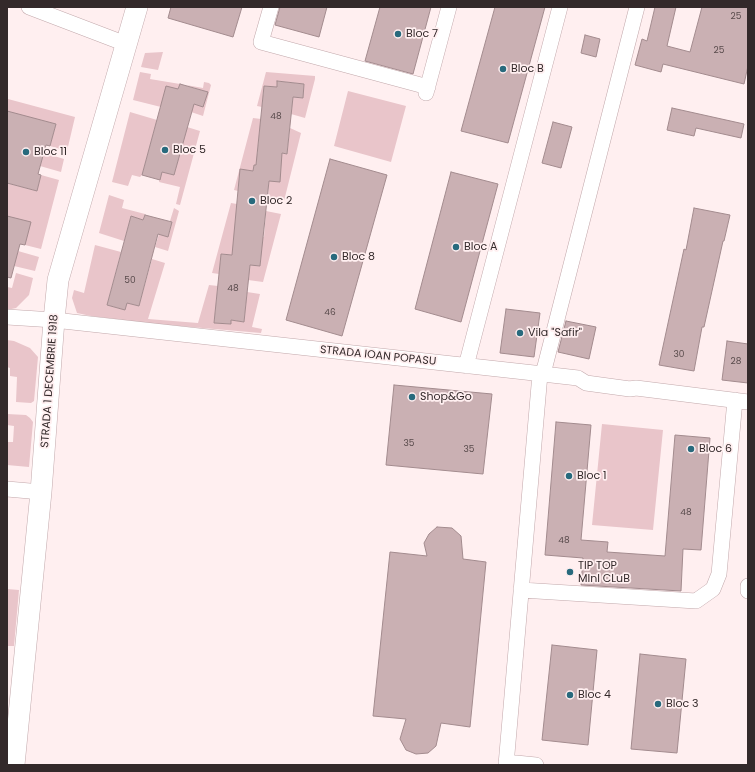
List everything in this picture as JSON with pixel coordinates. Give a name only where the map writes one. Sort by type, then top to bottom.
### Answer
[{"type":"street","points":[[29,7],[126,44]]},
{"type":"street","name":"STRADA 1 DECEMBRIE 1918","points":[[12,759],[41,492],[58,280],[137,7]]},
{"type":"street","points":[[271,7],[261,42],[427,90],[449,7]]},
{"type":"street","points":[[466,366],[560,7]]},
{"type":"street","points":[[536,765],[506,763],[542,374],[637,7]]},
{"type":"street","name":"STRADA IOAN POPASU","points":[[7,317],[54,320],[578,378],[586,383],[742,401]]},
{"type":"street","points":[[521,590],[696,601],[705,596],[713,589],[719,574],[742,401]]},
{"type":"street","points":[[7,489],[41,492]]},
{"type":"street","points":[[748,586],[748,591]]},
{"type":"shaded area","points":[[163,52],[158,70],[141,67],[145,53]]},
{"type":"shaded area","points":[[140,72],[151,74],[150,79],[180,84],[178,89],[161,107],[133,100]]},
{"type":"shaded area","points":[[266,72],[315,76],[305,118],[291,114],[293,97],[303,98],[304,84],[278,81],[277,87],[264,86],[262,107],[257,106]]},
{"type":"shaded area","points":[[204,82],[211,85],[203,116],[191,112],[194,104],[203,106],[207,92],[186,85],[203,88]]},
{"type":"shaded area","points":[[348,91],[406,106],[391,162],[334,146]]},
{"type":"shaded area","points":[[8,99],[75,117],[67,151],[50,146],[56,124],[7,113]]},
{"type":"shaded area","points":[[130,112],[157,120],[142,175],[140,177],[132,175],[128,186],[112,182]]},
{"type":"shaded area","points":[[253,118],[261,119],[257,154],[274,152],[287,154],[290,128],[301,133],[284,201],[268,197],[269,181],[281,168],[254,165],[253,171],[241,170],[238,191],[234,190]]},
{"type":"shaded area","points":[[187,127],[200,131],[180,205],[176,204],[180,187],[159,182],[162,172],[174,175]]},
{"type":"shaded area","points":[[44,153],[64,159],[61,172],[40,166]]},
{"type":"shaded area","points":[[41,175],[59,180],[41,249],[25,245],[7,216],[7,183],[37,191]]},
{"type":"shaded area","points":[[109,195],[124,200],[122,208],[145,214],[143,220],[131,217],[124,241],[99,233]]},
{"type":"shaded area","points":[[231,203],[237,204],[250,236],[264,237],[266,211],[281,214],[263,282],[248,280],[250,265],[260,266],[261,253],[234,255],[221,254],[219,274],[212,273]]},
{"type":"shaded area","points":[[174,208],[179,211],[168,251],[155,247],[159,234],[168,237],[172,222],[170,221]]},
{"type":"shaded area","points":[[95,245],[121,252],[107,305],[125,310],[127,303],[139,306],[152,259],[165,263],[148,319],[198,323],[209,285],[218,286],[214,323],[230,324],[231,320],[244,322],[247,292],[260,294],[252,327],[262,329],[261,333],[156,324],[77,313],[72,298],[74,290],[84,293]]},
{"type":"shaded area","points":[[18,251],[39,257],[35,271],[14,266]]},
{"type":"shaded area","points":[[16,273],[33,278],[29,295],[16,308],[7,310],[7,287],[12,288]]},
{"type":"shaded area","points":[[7,340],[14,341],[30,348],[38,357],[34,401],[31,403],[16,402],[17,377],[10,376],[10,368],[7,367]]},
{"type":"shaded area","points":[[7,414],[26,415],[33,422],[29,467],[7,465],[7,442],[13,442],[14,426],[7,425]]},
{"type":"shaded area","points":[[602,424],[663,430],[653,530],[592,525]]},
{"type":"shaded area","points":[[7,589],[19,590],[14,646],[7,646]]},
{"type":"building","points":[[171,7],[242,7],[233,37],[168,18]]},
{"type":"building","points":[[280,7],[327,7],[319,37],[275,25]]},
{"type":"building","name":"Bloc 7","points":[[380,7],[431,7],[413,74],[365,61]]},
{"type":"building","name":"Bloc B","points":[[495,7],[545,7],[508,143],[461,131]]},
{"type":"building","points":[[655,7],[676,7],[667,46],[690,52],[702,7],[748,7],[748,66],[744,84],[663,64],[661,72],[635,65],[642,39],[647,41]]},
{"type":"building","points":[[585,35],[600,39],[596,57],[581,53]]},
{"type":"building","points":[[277,81],[304,84],[303,98],[293,97],[287,154],[282,153],[280,182],[269,181],[260,266],[250,265],[244,322],[231,320],[231,324],[214,323],[221,254],[232,255],[240,169],[253,171],[254,165],[256,165],[264,86],[277,87]]},
{"type":"building","name":"Bloc 5","points":[[180,84],[208,92],[203,107],[194,104],[174,175],[162,172],[160,180],[142,175],[166,86],[178,89]]},
{"type":"building","points":[[672,108],[744,124],[741,138],[696,128],[694,136],[667,130]]},
{"type":"building","name":"Bloc 11","points":[[7,111],[56,124],[50,146],[46,145],[38,174],[41,175],[37,191],[7,183]]},
{"type":"building","points":[[553,122],[572,127],[561,168],[542,163]]},
{"type":"building","name":"Bloc 8","points":[[330,159],[387,175],[342,336],[286,320]]},
{"type":"building","name":"Bloc A","points":[[451,172],[498,184],[461,322],[415,309]]},
{"type":"building","points":[[694,208],[730,215],[704,327],[702,327],[694,371],[659,365],[684,249],[686,250]]},
{"type":"building","points":[[145,215],[172,222],[168,237],[158,234],[139,306],[127,303],[125,310],[107,305],[131,216],[143,220]]},
{"type":"building","points":[[7,216],[31,222],[25,245],[20,244],[11,278],[7,277]]},
{"type":"building","name":"Vila \"Safir\"","points":[[506,309],[540,313],[534,357],[500,353]]},
{"type":"building","points":[[566,321],[596,327],[589,359],[558,352]]},
{"type":"building","points":[[727,341],[748,344],[748,383],[722,380]]},
{"type":"building","points":[[394,385],[492,394],[483,474],[386,465]]},
{"type":"building","points":[[556,422],[591,425],[581,540],[608,542],[607,552],[665,556],[675,435],[710,438],[701,550],[683,549],[681,591],[581,585],[583,558],[545,555]]},
{"type":"building","points":[[437,527],[452,528],[461,536],[463,559],[486,562],[470,727],[441,723],[436,746],[428,753],[416,754],[406,750],[400,739],[406,719],[373,716],[390,552],[427,556],[424,543],[429,534]]},
{"type":"building","name":"Bloc 4","points":[[552,645],[597,650],[588,745],[542,740]]},
{"type":"building","name":"Bloc 3","points":[[640,654],[686,659],[677,753],[631,749]]},
{"type":"place","name":"Bloc 7","points":[[398,34]]},
{"type":"place","name":"Bloc B","points":[[503,69]]},
{"type":"place","name":"Bloc 5","points":[[165,150]]},
{"type":"place","name":"Bloc 11","points":[[26,152]]},
{"type":"place","name":"Bloc 2","points":[[252,201]]},
{"type":"place","name":"Bloc A","points":[[456,247]]},
{"type":"place","name":"Bloc 8","points":[[334,257]]},
{"type":"place","name":"Vila \"Safir\"","points":[[520,333]]},
{"type":"place","name":"Shop&Go","points":[[412,397]]},
{"type":"place","name":"Bloc 6","points":[[691,449]]},
{"type":"place","name":"Bloc 1","points":[[569,476]]},
{"type":"place","name":"TIP TOP MInI CLuB","points":[[570,572]]},
{"type":"place","name":"Bloc 4","points":[[570,695]]},
{"type":"place","name":"Bloc 3","points":[[658,704]]}]
